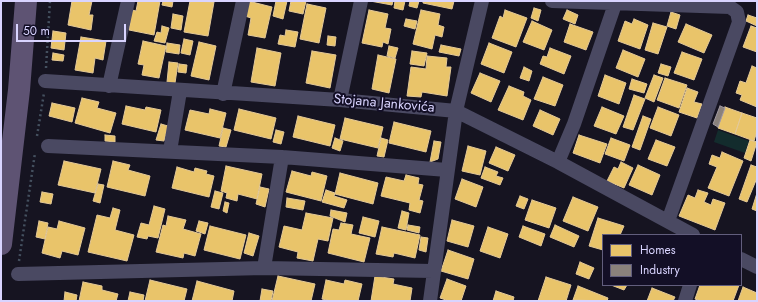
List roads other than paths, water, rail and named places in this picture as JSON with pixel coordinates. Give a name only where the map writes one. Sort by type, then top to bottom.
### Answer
[{"type":"main road","points":[[1,128],[11,1]]},
{"type":"main road","points":[[1,244],[19,90],[26,1]]},
{"type":"street","points":[[109,86],[128,1]]},
{"type":"street","points":[[223,94],[243,1]]},
{"type":"street","points":[[340,100],[361,1]]},
{"type":"street","points":[[430,301],[456,111],[482,1]]},
{"type":"street","points":[[552,1],[730,7],[734,8],[739,16],[739,22],[668,221]]},
{"type":"street","points":[[558,162],[574,124],[615,4]]},
{"type":"street","name":"Stojana Jankovića","points":[[45,81],[223,94],[340,100],[456,111],[558,162],[692,234]]},
{"type":"street","points":[[170,151],[180,91]]},
{"type":"street","points":[[40,146],[282,157],[447,170]]},
{"type":"street","points":[[264,268],[282,157]]},
{"type":"street","points":[[742,260],[757,267]]},
{"type":"street","points":[[18,274],[264,268],[433,271]]},
{"type":"street","points":[[685,301],[690,286]]}]
